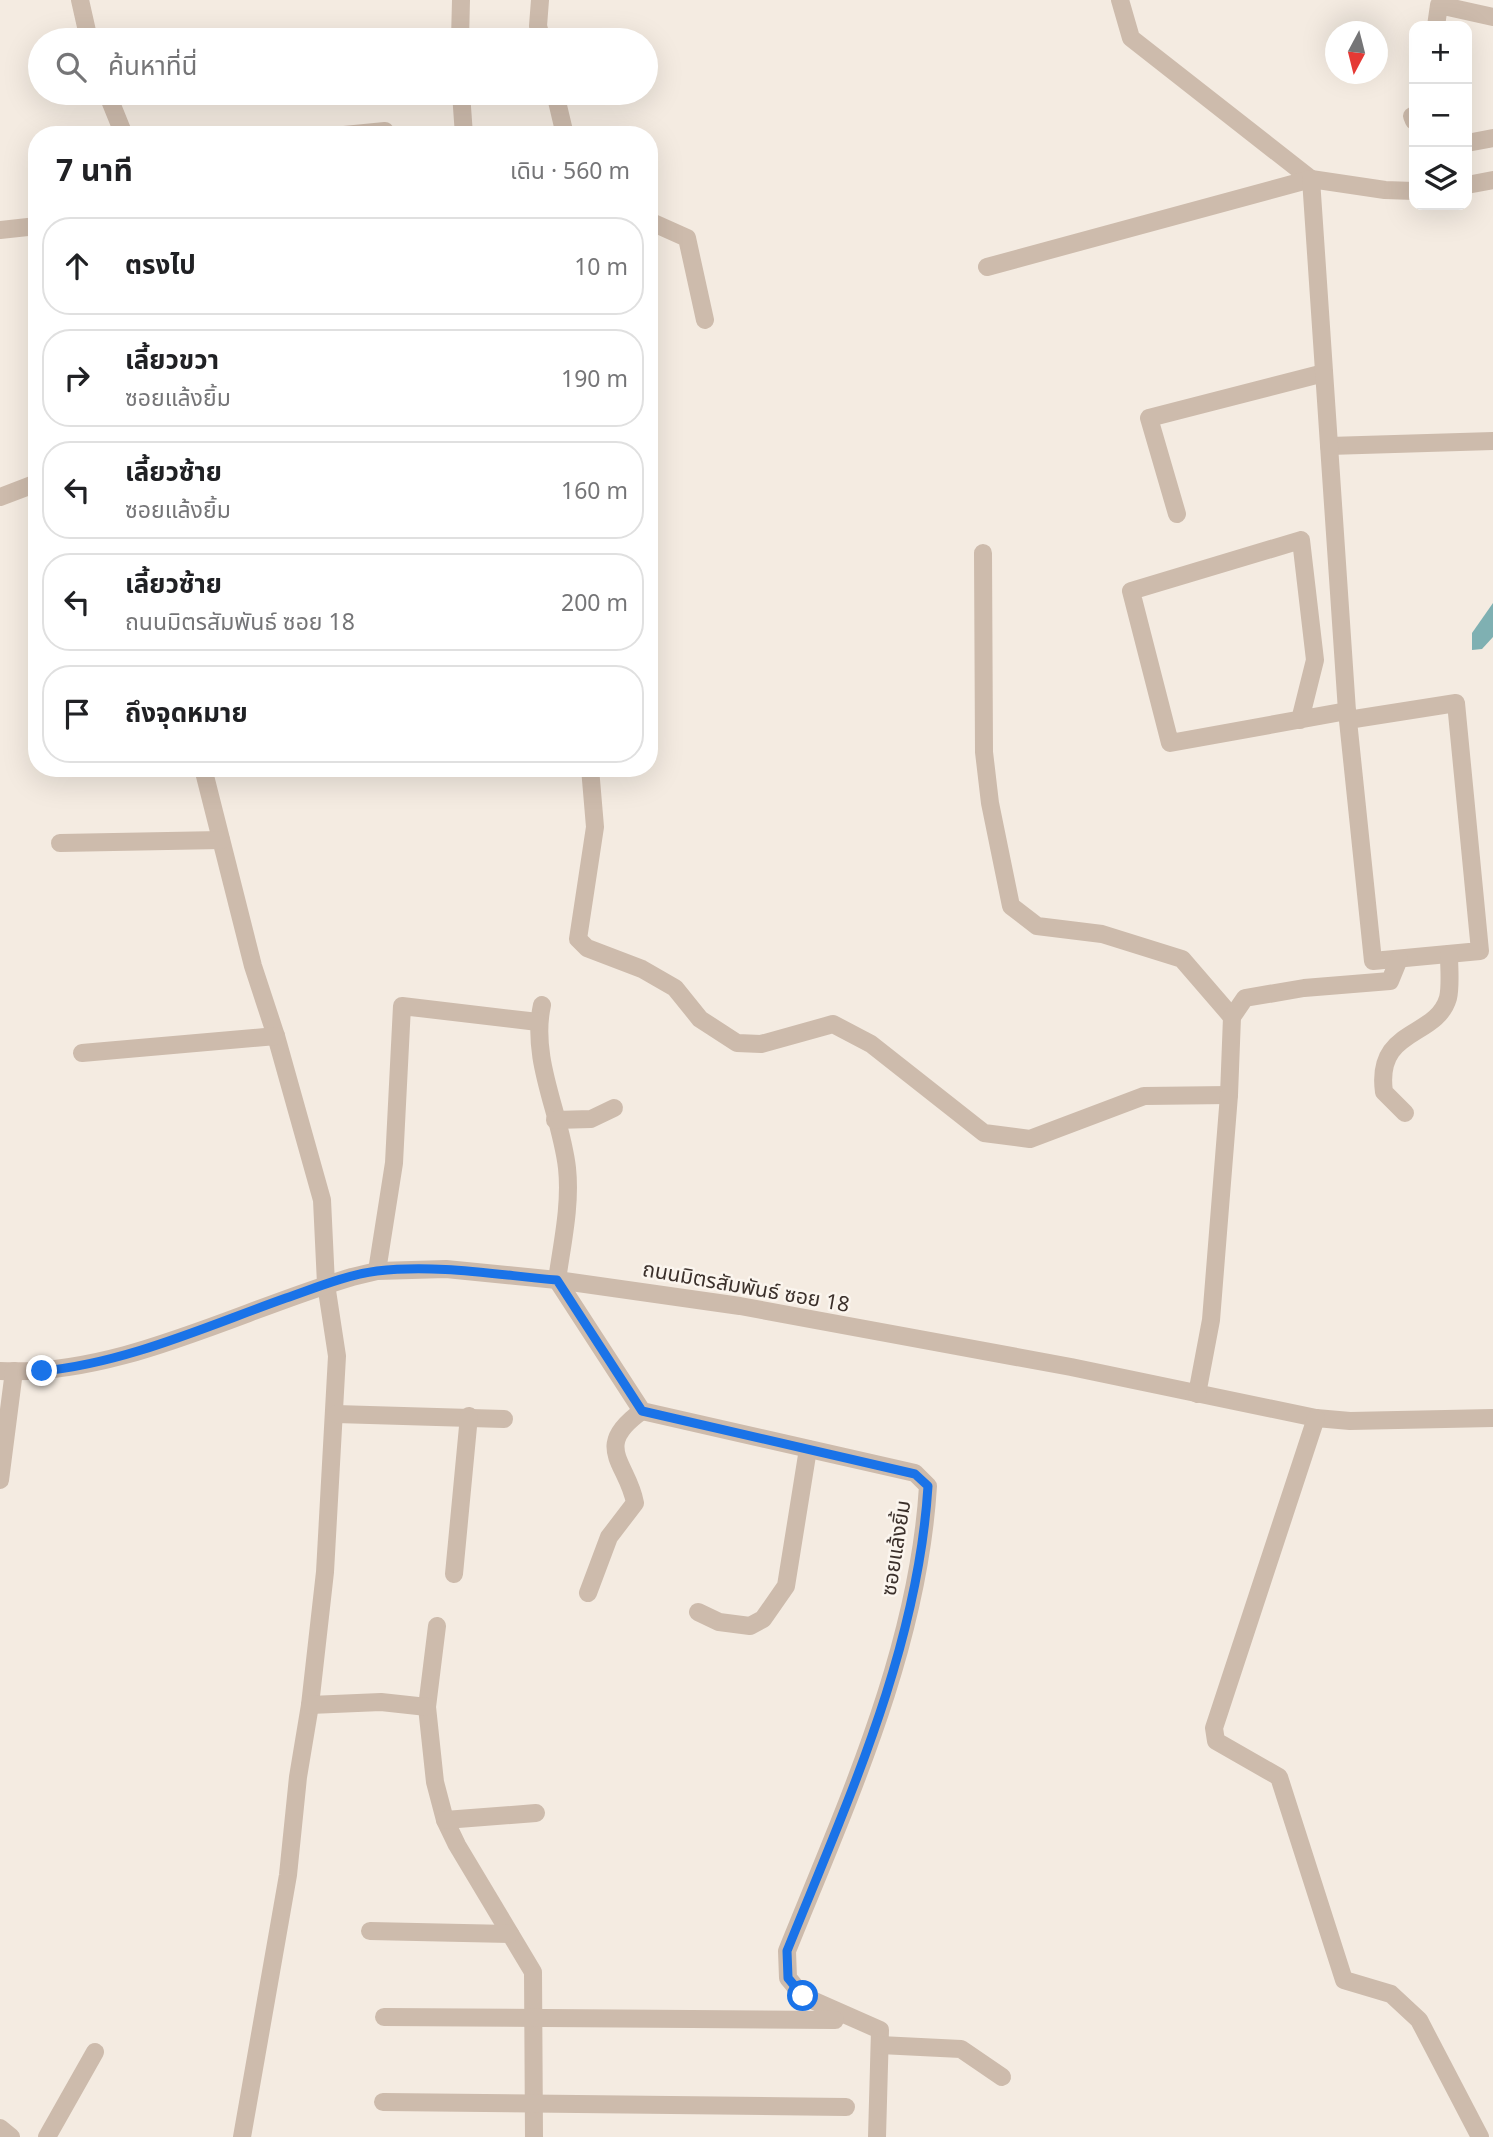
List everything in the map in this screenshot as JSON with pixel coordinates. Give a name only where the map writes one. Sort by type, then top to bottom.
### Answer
[{"type":"street","points":[[80,0],[86,28]]},
{"type":"street","points":[[460,28],[461,0]]},
{"type":"street","points":[[539,28],[540,0]]},
{"type":"street","points":[[1120,0],[1131,38],[1311,179],[1347,716],[1373,961],[1480,951],[1456,703],[1347,716],[1300,720],[1170,743],[1130,591],[1301,540],[1315,660],[1300,720]]},
{"type":"street","points":[[1437,21],[1439,5],[1493,17]]},
{"type":"street","points":[[112,105],[120,126]]},
{"type":"street","points":[[462,105],[463,126]]},
{"type":"street","points":[[558,105],[563,126]]},
{"type":"street","points":[[1472,142],[1493,138]]},
{"type":"street","points":[[987,267],[1311,179],[1409,191]]},
{"type":"street","points":[[1472,184],[1493,180]]},
{"type":"street","points":[[658,225],[687,237],[705,320]]},
{"type":"street","points":[[0,230],[28,227]]},
{"type":"street","points":[[1177,514],[1149,418],[1324,373]]},
{"type":"street","points":[[1329,446],[1493,441]]},
{"type":"street","points":[[0,497],[28,486]]},
{"type":"street","points":[[983,553],[984,752],[989,803],[1011,906],[1037,926],[1102,934],[1182,959],[1232,1017]]},
{"type":"street","points":[[205,777],[253,966],[276,1036],[322,1199],[326,1284],[337,1356],[336,1414],[325,1572],[310,1705],[298,1777],[288,1875],[242,2137]]},
{"type":"street","points":[[591,777],[595,827],[578,939],[587,948],[642,969],[675,988],[700,1019],[737,1043],[761,1044],[833,1024],[871,1044],[984,1133],[1030,1139],[1144,1096],[1229,1095]]},
{"type":"street","points":[[61,843],[221,840]]},
{"type":"street","points":[[1405,1113],[1384,1091],[1386,1063],[1393,1046],[1438,1016],[1448,998],[1449,954]]},
{"type":"street","points":[[1197,1394],[1211,1320],[1229,1095],[1232,1017],[1245,998],[1304,988],[1390,981],[1399,959]]},
{"type":"street","points":[[377,1271],[394,1163],[402,1006],[540,1014],[555,1120],[567,1168],[567,1205],[557,1280],[642,1411],[626,1422],[615,1442],[618,1467],[632,1488],[635,1503],[609,1537],[588,1593]]},
{"type":"street","points":[[82,1053],[276,1036]]},
{"type":"street","points":[[555,1120],[591,1119],[614,1108]]},
{"type":"street","name":"ถนนมิตรสัมพันธ์ ซอย 18","points":[[7,1371],[76,1368],[326,1284],[377,1271],[446,1269],[557,1280],[740,1306],[1071,1367],[1317,1418],[1350,1421],[1493,1418]]},
{"type":"street","points":[[0,1480],[7,1371]]},
{"type":"street","name":"ซอยแล้งยิ้ม","points":[[642,1411],[915,1474],[928,1486],[926,1527],[914,1591],[872,1740],[787,1951],[788,1978],[793,1988],[803,1996],[880,2030],[880,2045]]},
{"type":"street","points":[[336,1414],[504,1419]]},
{"type":"street","points":[[454,1574],[469,1416]]},
{"type":"street","points":[[1317,1418],[1214,1728],[1216,1741],[1279,1777],[1344,1980],[1391,1994],[1419,2021],[1480,2137]]},
{"type":"street","points":[[698,1612],[719,1622],[750,1626],[763,1619],[786,1586],[808,1449]]},
{"type":"street","points":[[437,1626],[427,1707],[435,1782],[445,1820],[533,1972],[534,2137]]},
{"type":"street","points":[[310,1705],[381,1702],[427,1707]]},
{"type":"street","points":[[445,1820],[536,1813]]},
{"type":"street","points":[[370,1931],[510,1934]]},
{"type":"street","points":[[384,2017],[835,2020]]},
{"type":"street","points":[[877,2137],[880,2045],[961,2049],[1002,2077]]},
{"type":"street","points":[[47,2137],[95,2052]]},
{"type":"street","points":[[383,2102],[846,2107]]},
{"type":"street","points":[[0,2128],[11,2137]]},
{"type":"water","points":[[1493,603],[1493,637],[1482,649],[1472,650],[1472,633]]},
{"type":"route","points":[[42,1371],[76,1368],[130,1353],[326,1284],[377,1271],[446,1269],[557,1280],[642,1411],[915,1474],[928,1486],[926,1527],[914,1591],[872,1740],[787,1951],[788,1978],[793,1988],[803,1996]]}]
